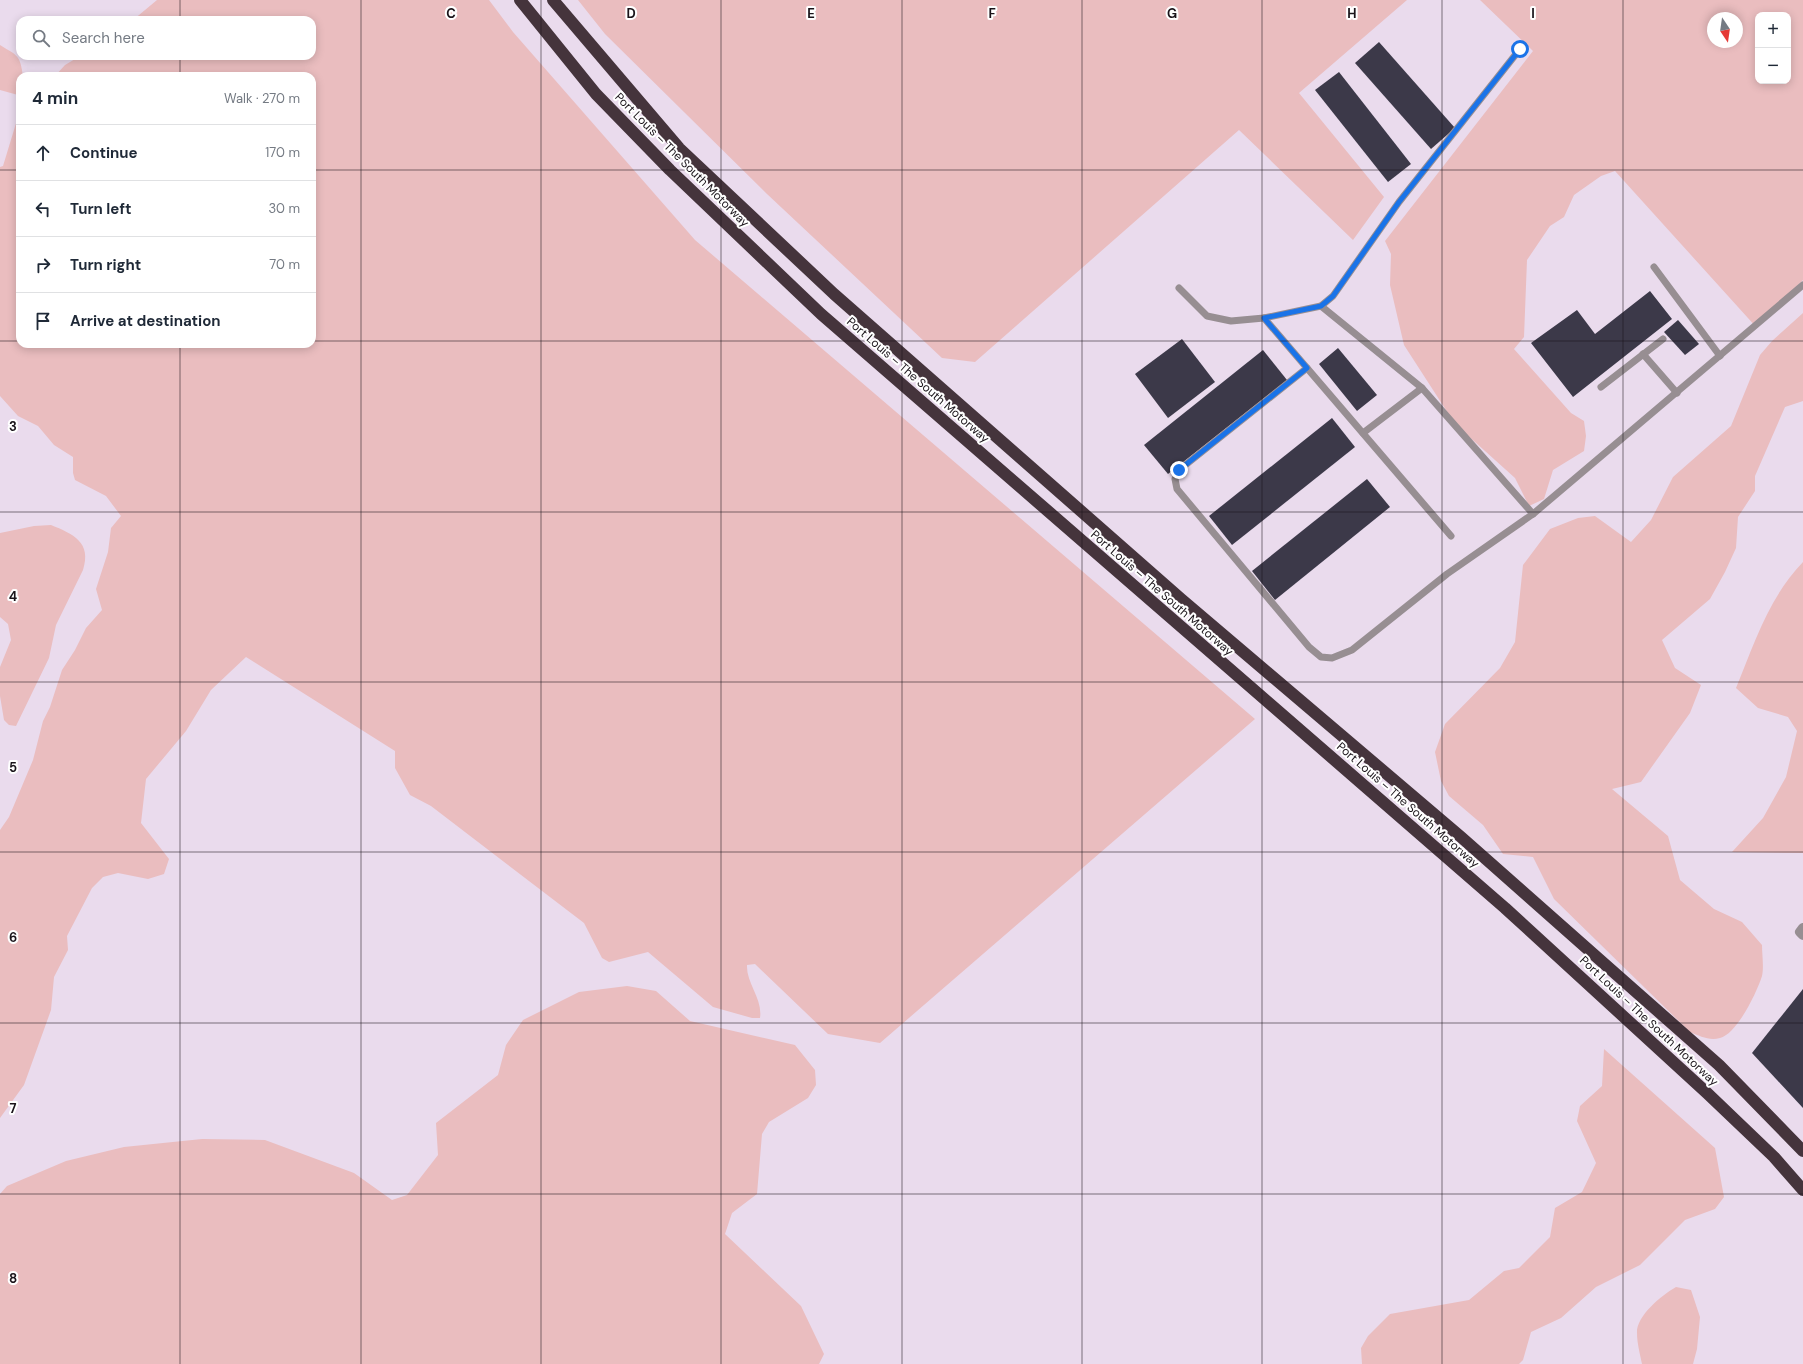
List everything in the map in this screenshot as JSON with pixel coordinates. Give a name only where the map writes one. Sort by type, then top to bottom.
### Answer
[{"type":"highway","name":"Port Louis – The South Motorway","points":[[520,0],[602,99],[670,170],[821,314],[1506,908],[1713,1098],[1774,1157],[1803,1190]]},
{"type":"highway","name":"Port Louis – The South Motorway","points":[[553,0],[678,148],[834,294],[1175,594],[1461,837],[1719,1065],[1803,1152]]},
{"type":"street","points":[[1803,928],[1800,932],[1803,935]]},
{"type":"lane","points":[[1179,288],[1207,316],[1231,321],[1264,318],[1321,306],[1333,296],[1399,202],[1520,49]]},
{"type":"lane","points":[[1654,267],[1720,356]]},
{"type":"lane","points":[[1307,368],[1179,470],[1175,479],[1177,489],[1309,647],[1321,657],[1332,658],[1352,650],[1447,574],[1533,514],[1803,285]]},
{"type":"lane","points":[[1321,306],[1422,388],[1533,514]]},
{"type":"lane","points":[[1264,318],[1451,536]]},
{"type":"lane","points":[[1601,387],[1663,339]]},
{"type":"lane","points":[[1642,354],[1677,393]]},
{"type":"lane","points":[[1363,433],[1422,388]]},
{"type":"shaded area","points":[[157,0],[489,0],[513,32],[695,240],[1255,719],[880,1043],[828,1034],[755,964],[747,965],[747,972],[759,1004],[760,1018],[752,1018],[713,1007],[648,952],[609,962],[602,958],[584,923],[431,806],[410,795],[395,768],[395,751],[246,657],[211,690],[186,731],[146,779],[141,823],[169,859],[164,874],[148,879],[118,873],[103,877],[92,888],[67,936],[68,950],[54,977],[51,1010],[24,1085],[0,1118],[0,830],[9,817],[33,760],[43,721],[50,707],[62,670],[75,650],[86,628],[102,610],[96,589],[108,552],[111,528],[121,516],[106,496],[75,480],[73,473],[73,457],[54,445],[38,426],[18,416],[0,396],[0,167],[3,166],[16,123],[16,348],[316,348],[316,72],[59,72],[65,65],[73,60],[316,60],[316,16],[138,16]]},
{"type":"shaded area","points":[[578,0],[1407,0],[1299,93],[1384,197],[1353,240],[1239,130],[975,362],[942,358],[767,194],[605,34]]},
{"type":"shaded area","points":[[1480,0],[1803,0],[1803,280],[1757,328],[1615,171],[1601,176],[1574,195],[1564,217],[1550,226],[1527,260],[1524,337],[1514,349],[1571,413],[1584,421],[1586,436],[1584,451],[1553,470],[1544,499],[1529,506],[1515,478],[1455,424],[1404,345],[1390,285],[1391,254],[1385,241],[1533,51]]},
{"type":"shaded area","points":[[0,45],[16,56],[16,60],[19,60],[21,64],[22,72],[16,72],[16,94],[0,90]]},
{"type":"shaded area","points":[[1803,313],[1803,401],[1785,407],[1755,476],[1755,491],[1738,517],[1736,548],[1710,599],[1662,640],[1675,668],[1701,685],[1690,713],[1641,782],[1612,789],[1668,836],[1680,880],[1714,909],[1742,922],[1762,945],[1762,976],[1746,1012],[1733,1029],[1726,1035],[1716,1039],[1708,1038],[1690,1032],[1554,899],[1533,857],[1503,854],[1483,825],[1449,796],[1441,781],[1435,752],[1445,724],[1500,668],[1515,642],[1523,565],[1550,529],[1578,518],[1595,516],[1631,542],[1651,520],[1673,477],[1731,426],[1760,355],[1772,341]]},
{"type":"shaded area","points":[[51,525],[67,532],[79,540],[85,552],[83,570],[56,625],[49,658],[16,726],[9,725],[4,720],[0,696],[0,667],[11,640],[8,624],[0,617],[0,533],[34,526]]},
{"type":"shaded area","points":[[1803,562],[1803,853],[1732,852],[1763,818],[1786,777],[1797,731],[1788,717],[1758,708],[1736,688],[1756,638],[1772,606],[1781,590]]},
{"type":"shaded area","points":[[627,986],[656,991],[690,1021],[795,1045],[815,1070],[816,1085],[808,1098],[769,1122],[762,1134],[757,1194],[732,1213],[725,1234],[801,1306],[824,1354],[819,1364],[0,1364],[0,1194],[7,1186],[66,1161],[124,1147],[202,1139],[265,1140],[354,1173],[392,1200],[407,1195],[438,1155],[436,1123],[498,1075],[506,1045],[523,1020],[579,992]]},
{"type":"shaded area","points":[[1604,1049],[1715,1148],[1724,1197],[1715,1209],[1685,1220],[1640,1265],[1596,1287],[1561,1318],[1531,1332],[1523,1360],[1519,1364],[1362,1364],[1361,1348],[1368,1336],[1390,1314],[1469,1300],[1504,1271],[1519,1268],[1550,1237],[1555,1208],[1582,1192],[1596,1163],[1577,1121],[1580,1106],[1602,1086]]},
{"type":"shaded area","points":[[1676,1287],[1691,1290],[1700,1317],[1697,1349],[1693,1364],[1642,1364],[1638,1345],[1638,1326],[1645,1313],[1664,1295]]},
{"type":"building","points":[[1379,42],[1455,128],[1431,149],[1355,63]]},
{"type":"building","points":[[1339,72],[1411,164],[1388,182],[1315,90]]},
{"type":"building","points":[[1650,291],[1672,319],[1573,397],[1531,343],[1577,310],[1595,334]]},
{"type":"building","points":[[1678,320],[1699,344],[1685,355],[1664,332]]},
{"type":"building","points":[[1182,339],[1215,382],[1168,418],[1135,374]]},
{"type":"building","points":[[1338,348],[1377,395],[1357,411],[1319,364]]},
{"type":"building","points":[[1263,350],[1287,380],[1168,474],[1144,445]]},
{"type":"building","points":[[1332,418],[1355,447],[1232,545],[1209,516]]},
{"type":"building","points":[[1367,479],[1390,507],[1275,600],[1252,571]]},
{"type":"building","points":[[1803,989],[1803,1108],[1752,1053]]},
{"type":"route","points":[[1179,470],[1307,368],[1264,318],[1295,310],[1321,306],[1333,296],[1399,202],[1520,49]]}]
